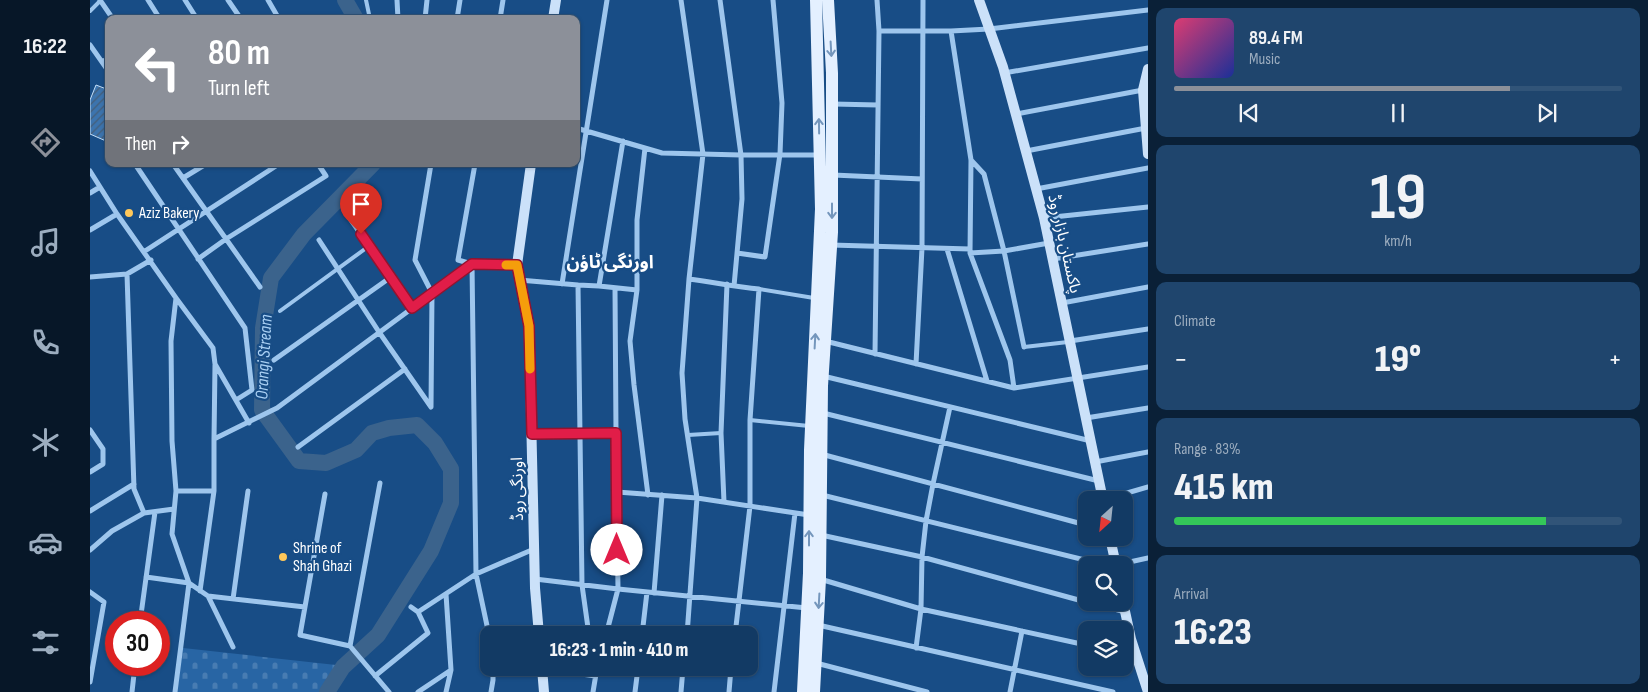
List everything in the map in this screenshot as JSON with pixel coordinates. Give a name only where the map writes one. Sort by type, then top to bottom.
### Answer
[{"type":"main road","points":[[803,692],[811,426],[821,209],[816,0]]},
{"type":"main road","points":[[814,692],[820,579],[823,376],[831,245],[832,104],[828,0]]},
{"type":"street","points":[[101,0],[110,15]]},
{"type":"street","points":[[148,0],[157,15]]},
{"type":"street","points":[[184,0],[194,15]]},
{"type":"street","points":[[228,0],[237,15]]},
{"type":"street","points":[[268,0],[277,15]]},
{"type":"street","points":[[397,0],[398,15]]},
{"type":"street","points":[[425,15],[427,0]]},
{"type":"street","points":[[458,15],[460,0]]},
{"type":"street","points":[[501,15],[503,0]]},
{"type":"street","points":[[554,15],[556,0]]},
{"type":"street","points":[[562,284],[607,0]]},
{"type":"street","points":[[681,0],[703,154],[689,279],[682,373],[697,498],[687,626]]},
{"type":"street","points":[[720,0],[741,155],[742,199],[734,286]]},
{"type":"street","points":[[737,253],[765,257],[780,154],[782,102],[773,0]]},
{"type":"street","points":[[875,354],[879,31],[877,0]]},
{"type":"street","points":[[916,364],[922,248],[923,0]]},
{"type":"street","name":"پاکستان بازار روڈ","points":[[979,0],[1004,73],[1044,218],[1101,491]]},
{"type":"street","points":[[879,31],[989,29],[1148,10]]},
{"type":"street","points":[[950,31],[971,160],[970,251],[1010,360],[1014,388]]},
{"type":"street","points":[[90,45],[105,66]]},
{"type":"street","points":[[1004,73],[1148,48]]},
{"type":"street","points":[[1148,69],[1143,90],[1148,154]]},
{"type":"street","points":[[1016,114],[1143,90]]},
{"type":"street","points":[[832,104],[878,105]]},
{"type":"street","points":[[1026,151],[1146,128]]},
{"type":"street","points":[[580,129],[662,153],[820,156]]},
{"type":"street","points":[[599,286],[623,141]]},
{"type":"street","points":[[646,148],[638,220],[636,290],[630,341],[648,494]]},
{"type":"street","points":[[971,160],[984,174],[1004,251],[1024,346]]},
{"type":"street","points":[[137,167],[245,328],[252,390],[236,400]]},
{"type":"street","points":[[175,167],[260,287]]},
{"type":"street","points":[[183,178],[201,167]]},
{"type":"street","points":[[145,251],[274,167]]},
{"type":"street","points":[[198,259],[226,239],[326,176],[320,167]]},
{"type":"street","points":[[319,240],[358,301],[431,407],[432,293],[415,260],[430,167]]},
{"type":"street","points":[[474,167],[458,260],[472,264],[517,265]]},
{"type":"street","name":"اورنگی روڈ","points":[[531,167],[517,265],[529,326],[534,548],[538,626]]},
{"type":"street","points":[[1036,189],[1148,168]]},
{"type":"street","points":[[90,171],[117,214],[213,348],[215,364],[214,491],[200,591]]},
{"type":"street","points":[[832,175],[922,179]]},
{"type":"street","points":[[90,193],[100,187]]},
{"type":"street","points":[[1044,218],[1148,207]]},
{"type":"street","points":[[344,210],[412,308]]},
{"type":"street","points":[[90,230],[117,214]]},
{"type":"street","points":[[831,245],[1004,251],[1050,243]]},
{"type":"street","points":[[1053,259],[1148,244]]},
{"type":"street","points":[[947,249],[987,381]]},
{"type":"street","points":[[90,277],[127,274],[151,260]]},
{"type":"street","points":[[214,440],[277,408],[472,264]]},
{"type":"street","points":[[472,264],[476,574],[487,626]]},
{"type":"street","points":[[127,274],[134,489],[144,513]]},
{"type":"street","points":[[274,360],[391,277]]},
{"type":"street","points":[[689,279],[759,289],[750,420],[750,506],[736,626]]},
{"type":"street","points":[[520,280],[636,290]]},
{"type":"street","points":[[724,502],[721,433],[727,284]]},
{"type":"street","points":[[578,286],[582,585],[588,626]]},
{"type":"street","points":[[1062,302],[1148,287]]},
{"type":"street","points":[[608,626],[618,589],[615,288]]},
{"type":"street","points":[[175,692],[189,583],[172,534],[176,491],[172,441],[171,341],[176,298]]},
{"type":"street","points":[[1070,342],[1148,329]]},
{"type":"street","points":[[825,341],[1014,388],[1148,367]]},
{"type":"street","points":[[215,364],[249,422]]},
{"type":"street","points":[[298,447],[405,369]]},
{"type":"street","points":[[823,376],[1091,441]]},
{"type":"street","points":[[916,648],[921,609],[922,557],[926,521],[932,484],[950,407]]},
{"type":"street","points":[[1086,418],[1148,408]]},
{"type":"street","points":[[822,413],[1099,481]]},
{"type":"street","points":[[90,472],[103,464],[103,449],[91,433]]},
{"type":"street","points":[[532,434],[616,433]]},
{"type":"street","points":[[1095,462],[1148,452]]},
{"type":"street","points":[[821,454],[1078,523]]},
{"type":"street","points":[[350,646],[380,483]]},
{"type":"street","points":[[90,511],[134,484]]},
{"type":"street","points":[[1133,491],[1148,487]]},
{"type":"street","points":[[176,491],[214,491]]},
{"type":"street","points":[[233,599],[248,491]]},
{"type":"street","points":[[617,492],[697,498],[809,515]]},
{"type":"street","points":[[325,494],[300,635],[350,646],[389,692]]},
{"type":"street","points":[[821,495],[1078,558]]},
{"type":"street","points":[[654,593],[662,496]]},
{"type":"street","points":[[90,550],[112,531],[144,513],[174,509]]},
{"type":"street","points":[[142,611],[155,512]]},
{"type":"street","points":[[774,692],[796,513]]},
{"type":"street","points":[[820,535],[922,557],[1078,600]]},
{"type":"street","points":[[418,612],[476,574],[534,548]]},
{"type":"street","points":[[1133,561],[1148,558]]},
{"type":"street","points":[[146,578],[189,583],[208,596],[305,607]]},
{"type":"street","points":[[535,579],[807,608]]},
{"type":"street","points":[[820,579],[921,609],[1078,642]]},
{"type":"street","points":[[90,592],[104,602],[90,682]]},
{"type":"street","points":[[643,626],[647,592]]},
{"type":"street","points":[[446,594],[451,670],[446,692]]},
{"type":"street","points":[[208,596],[233,647]]},
{"type":"street","points":[[375,676],[428,633],[418,612],[410,607]]},
{"type":"street","points":[[1125,611],[1148,692]]},
{"type":"street","points":[[818,625],[1113,692]]},
{"type":"street","points":[[1010,692],[1022,631]]},
{"type":"street","points":[[816,663],[927,692]]},
{"type":"street","points":[[418,692],[451,670]]},
{"type":"street","points":[[132,692],[134,676]]},
{"type":"street","points":[[491,692],[494,676]]},
{"type":"street","points":[[543,676],[544,692]]},
{"type":"street","points":[[593,692],[595,676]]},
{"type":"street","points":[[635,692],[637,676]]},
{"type":"street","points":[[681,692],[682,676]]},
{"type":"street","points":[[729,692],[730,676]]},
{"type":"lane","points":[[90,11],[101,0]]},
{"type":"lane","points":[[366,0],[369,15]]},
{"type":"lane","points":[[280,311],[369,246]]},
{"type":"lane","points":[[759,289],[817,298]]},
{"type":"lane","points":[[1024,346],[1070,342]]},
{"type":"lane","points":[[750,420],[811,426]]},
{"type":"lane","points":[[688,435],[721,433]]},
{"type":"green space","points":[[183,648],[336,665],[319,692],[177,692]]},
{"type":"building","points":[[96,85],[105,88],[105,141],[90,134],[90,100]]},
{"type":"waterway","name":"Orangi Stream","points":[[345,0],[354,15]]},
{"type":"waterway","name":"Orangi Stream","points":[[327,692],[343,667],[378,635],[431,551],[451,503],[451,469],[435,443],[417,425],[389,428],[372,433],[356,450],[326,463],[299,461],[262,410],[263,328],[271,278],[304,234],[370,167]]},
{"type":"slow traffic","points":[[506,265],[517,265],[529,326],[530,369]]},
{"type":"place","name":"Aziz Bakery","points":[[129,213]]},
{"type":"place","name":"Shrine of Shah Ghazi","points":[[283,557]]},
{"type":"district","name":"اورنگی ٹاؤن","points":[[610,262]]},
{"type":"route","points":[[361,234],[412,308],[472,264],[517,265],[529,326],[532,434],[616,433],[617,550]]}]
